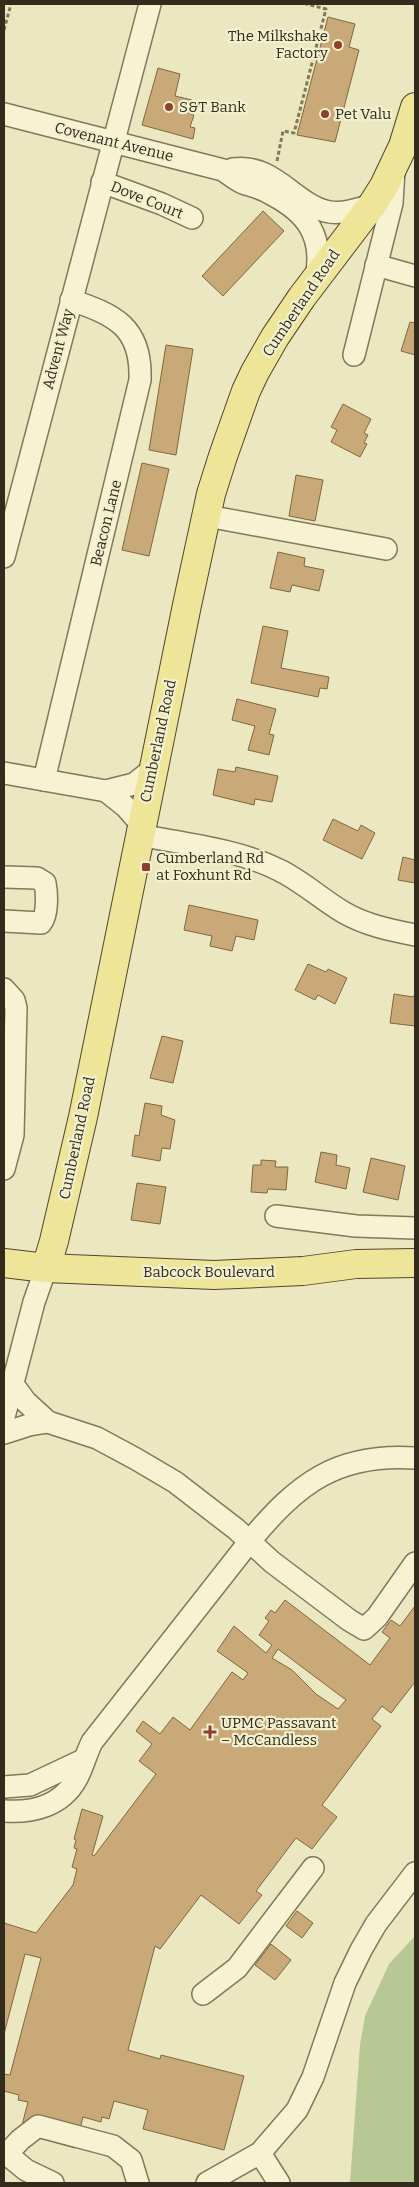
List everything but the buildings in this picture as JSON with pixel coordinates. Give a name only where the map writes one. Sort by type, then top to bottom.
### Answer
[{"type":"main road","name":"Cumberland Road","points":[[46,1268],[54,1241],[82,1117],[206,516],[223,456],[246,391],[275,337],[316,278],[372,205],[394,166],[415,107]]},
{"type":"main road","name":"Babcock Boulevard","points":[[4,1262],[46,1268],[214,1274],[303,1271],[356,1264],[415,1263]]},
{"type":"street","name":"Advent Way","points":[[4,558],[12,492],[71,300],[150,4]]},
{"type":"street","name":"Covenant Avenue","points":[[4,114],[223,170],[241,182],[260,188],[284,201],[309,226],[317,242],[319,252],[316,278]]},
{"type":"street","points":[[354,355],[392,204],[394,166]]},
{"type":"street","name":"Covenant Avenue","points":[[223,170],[242,168],[262,173],[281,183],[306,201],[328,212],[346,212],[372,205]]},
{"type":"street","name":"Dove Court","points":[[102,182],[162,204],[192,218]]},
{"type":"street","points":[[376,265],[415,276]]},
{"type":"street","name":"Beacon Lane","points":[[44,780],[140,380],[138,351],[133,338],[125,327],[106,312],[71,300]]},
{"type":"street","points":[[206,516],[386,550]]},
{"type":"street","points":[[4,773],[106,791],[134,784],[153,769]]},
{"type":"street","points":[[106,791],[126,807],[140,830],[259,861],[296,879],[326,901],[356,919],[373,926],[415,935]]},
{"type":"street","points":[[4,877],[37,878],[45,883],[46,888],[45,918],[41,923],[4,921]]},
{"type":"street","points":[[4,989],[14,1000],[16,1008],[13,1135],[4,1169]]},
{"type":"street","points":[[276,1216],[356,1226],[415,1228]]},
{"type":"street","name":"Cumberland Road","points":[[4,1417],[34,1302],[46,1268]]},
{"type":"street","points":[[12,1383],[26,1402],[48,1422],[97,1438],[174,1482],[250,1541],[263,1555],[353,1623],[364,1629],[377,1617],[415,1563]]},
{"type":"street","points":[[4,1432],[48,1422]]},
{"type":"street","points":[[4,1811],[23,1812],[37,1810],[61,1798],[71,1788],[92,1742],[250,1541],[274,1512],[290,1497],[326,1473],[347,1464],[368,1459],[415,1458]]},
{"type":"street","points":[[4,1787],[30,1785],[83,1760]]},
{"type":"street","points":[[203,1994],[237,1968],[313,1868]]},
{"type":"street","points":[[207,2183],[260,2153],[297,2110],[313,2077],[344,1983],[376,1924],[415,1873]]},
{"type":"street","points":[[53,2183],[26,2170],[6,2153],[38,2126],[118,2149],[131,2160],[138,2183]]},
{"type":"street","points":[[260,2153],[279,2183]]},
{"type":"path","points":[[4,30],[11,4]]},
{"type":"path","points":[[279,168],[277,156],[283,131],[294,133],[326,9],[306,4]]},
{"type":"green space","points":[[415,1936],[415,2183],[350,2183],[360,2045],[365,2016],[389,1964]]},
{"type":"place","name":"The Milkshake Factory","points":[[338,45]]},
{"type":"place","name":"S&T Bank","points":[[169,107]]},
{"type":"place","name":"Pet Valu","points":[[325,114]]},
{"type":"place","name":"Cumberland Rd at Foxhunt Rd","points":[[146,867]]},
{"type":"place","name":"UPMC Passavant – McCandless","points":[[210,1732]]}]
